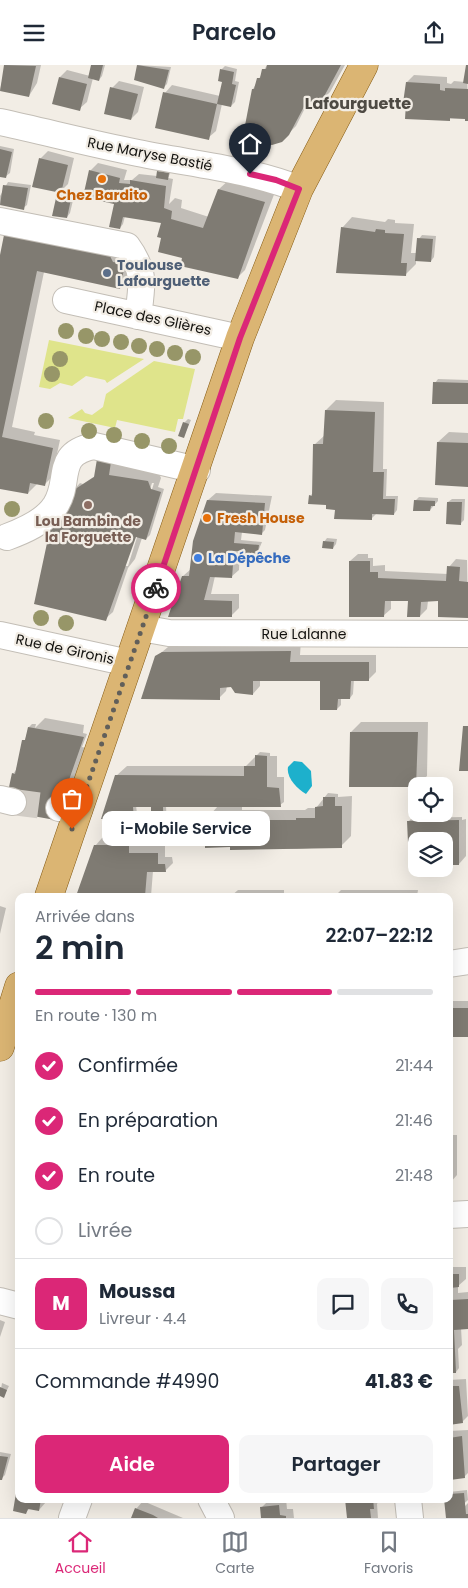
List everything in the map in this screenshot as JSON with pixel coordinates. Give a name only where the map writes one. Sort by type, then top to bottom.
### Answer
[{"type":"main road","points":[[50,893],[69,809],[129,663],[240,338],[299,189],[364,65]]},
{"type":"main road","points":[[0,1034],[15,996]]},
{"type":"main road","points":[[0,1047],[15,997]]},
{"type":"street","name":"Rue Maryse Bastié","points":[[0,121],[136,153],[250,174],[276,180],[299,189]]},
{"type":"street","points":[[0,221],[127,246],[138,260],[143,279],[138,316]]},
{"type":"street","name":"Place des Glières","points":[[66,300],[240,338]]},
{"type":"street","points":[[6,537],[41,520],[56,505],[69,459],[74,452],[83,448],[94,445],[196,470]]},
{"type":"street","name":"Rue Lalanne","points":[[141,629],[169,633],[468,635]]},
{"type":"street","name":"Rue de Gironis","points":[[0,635],[129,663]]},
{"type":"street","points":[[453,963],[468,961]]},
{"type":"street","points":[[453,1215],[468,1214]]},
{"type":"street","points":[[72,1518],[78,1503]]},
{"type":"street","points":[[213,1503],[221,1518]]},
{"type":"street","points":[[408,1503],[410,1518]]},
{"type":"green space","points":[[49,340],[144,359],[107,383],[105,380],[86,376],[72,386],[60,383],[50,389],[39,387]]},
{"type":"green space","points":[[154,361],[195,369],[183,419],[178,419],[175,432],[117,420],[115,428],[68,418],[82,409],[85,413],[92,415],[103,407],[106,394]]},
{"type":"water","points":[[294,761],[302,762],[311,771],[312,786],[306,794],[290,779],[288,767]]},
{"type":"building","points":[[4,65],[36,66],[29,97],[0,91]]},
{"type":"building","points":[[91,65],[103,65],[99,81],[88,78]]},
{"type":"building","points":[[137,65],[169,70],[164,89],[134,80]]},
{"type":"building","points":[[267,65],[341,65],[320,104],[307,101],[289,135],[282,142],[272,145],[242,141],[252,89],[254,89],[257,78],[260,78],[262,69],[266,69]]},
{"type":"building","points":[[466,65],[468,65],[468,84],[463,83]]},
{"type":"building","points":[[220,69],[234,72],[232,84],[236,85],[231,107],[217,104],[222,82],[218,81]]},
{"type":"building","points":[[59,77],[87,84],[80,111],[52,104]]},
{"type":"building","points":[[406,82],[440,84],[440,90],[445,91],[445,88],[468,89],[468,121],[450,118],[450,121],[405,119],[406,103],[403,103]]},
{"type":"building","points":[[110,87],[138,94],[131,120],[104,114]]},
{"type":"building","points":[[163,92],[217,104],[209,140],[155,128]]},
{"type":"building","points":[[0,149],[12,152],[6,178],[0,177]]},
{"type":"building","points":[[39,158],[68,165],[61,193],[32,187]]},
{"type":"building","points":[[89,170],[120,178],[119,183],[130,184],[130,180],[166,186],[164,208],[172,211],[171,219],[203,228],[218,189],[265,202],[238,279],[180,266],[182,258],[158,252],[161,238],[157,237],[161,223],[123,217],[120,229],[109,227],[114,204],[83,197]]},
{"type":"building","points":[[157,171],[169,173],[168,180],[156,178]]},
{"type":"building","points":[[3,185],[28,188],[24,210],[0,205]]},
{"type":"building","points":[[56,198],[71,199],[67,218],[52,216]]},
{"type":"building","points":[[341,227],[375,232],[376,229],[385,230],[385,233],[404,234],[401,263],[407,263],[406,276],[336,273]]},
{"type":"building","points":[[4,235],[109,254],[113,262],[125,264],[120,289],[37,271],[2,437],[53,448],[45,486],[30,483],[28,494],[0,489],[0,255]]},
{"type":"building","points":[[417,238],[433,239],[431,262],[415,261]]},
{"type":"building","points":[[433,382],[468,383],[468,404],[432,404]]},
{"type":"building","points":[[325,410],[375,412],[373,472],[384,472],[383,499],[395,499],[394,515],[372,514],[372,520],[334,519],[335,510],[326,509],[326,505],[308,504],[309,495],[312,496],[313,444],[323,444]]},
{"type":"building","points":[[183,422],[189,424],[184,438],[178,436]]},
{"type":"building","points":[[437,442],[468,443],[468,487],[435,485]]},
{"type":"building","points":[[97,459],[111,462],[109,475],[148,481],[151,489],[161,492],[146,540],[136,537],[106,621],[34,604],[50,529],[57,519],[63,519],[69,493],[94,477]]},
{"type":"building","points":[[207,500],[265,503],[262,535],[235,532],[234,543],[259,545],[258,552],[255,551],[254,559],[241,558],[242,551],[234,551],[232,578],[210,577],[204,600],[232,601],[232,617],[168,617],[182,576],[189,576],[193,541]]},
{"type":"building","points":[[414,500],[435,501],[435,506],[431,506],[430,511],[413,511]]},
{"type":"building","points":[[447,502],[462,502],[461,525],[446,524]]},
{"type":"building","points":[[323,541],[334,542],[333,549],[322,548]]},
{"type":"building","points":[[349,561],[370,561],[370,572],[378,572],[378,578],[446,581],[447,566],[460,567],[459,581],[468,582],[468,618],[438,617],[438,601],[421,602],[420,617],[407,617],[408,601],[385,601],[384,617],[349,617]]},
{"type":"building","points":[[291,651],[290,662],[369,662],[369,681],[351,681],[350,699],[338,699],[337,710],[320,710],[320,681],[253,681],[253,695],[235,693],[231,687],[220,688],[220,700],[141,699],[155,656],[162,652]]},
{"type":"building","points":[[463,726],[468,726],[468,771],[459,771]]},
{"type":"building","points":[[28,727],[84,737],[55,820],[11,812],[16,788],[9,787],[12,773],[15,774],[22,740],[25,740]]},
{"type":"building","points":[[350,732],[418,732],[416,777],[408,777],[408,787],[349,787]]},
{"type":"building","points":[[255,755],[267,756],[267,787],[279,788],[281,807],[163,807],[164,833],[151,833],[151,807],[133,807],[134,819],[101,819],[115,775],[244,776],[244,766],[255,766]]},
{"type":"building","points":[[323,797],[335,797],[335,806],[342,806],[342,848],[230,850],[230,847],[205,848],[205,841],[190,841],[190,825],[205,825],[205,817],[232,818],[232,820],[296,820],[296,818],[315,818],[315,807],[323,806]]},
{"type":"building","points":[[453,820],[459,820],[459,865],[453,865],[453,832],[408,832],[408,843],[407,821],[453,822]]},
{"type":"building","points":[[94,845],[129,845],[129,853],[158,853],[158,864],[165,864],[166,872],[147,872],[145,893],[77,893]]},
{"type":"building","points":[[453,1008],[468,1008],[468,1037],[453,1037]]},
{"type":"building","points":[[453,1274],[459,1274],[459,1287],[453,1288]]},
{"type":"building","points":[[468,1299],[468,1329],[454,1330],[456,1373],[453,1373],[453,1300]]},
{"type":"building","points":[[453,1386],[459,1386],[463,1423],[453,1424]]},
{"type":"building","points":[[0,1387],[7,1390],[4,1398],[0,1396]]},
{"type":"building","points":[[462,1436],[465,1478],[453,1480],[453,1437]]},
{"type":"building","points":[[0,1456],[8,1457],[2,1480],[0,1480]]},
{"type":"building","points":[[464,1493],[468,1518],[446,1518],[444,1503],[453,1503],[453,1494]]},
{"type":"building","points":[[15,1499],[15,1503],[40,1503],[39,1511],[28,1509],[26,1514],[13,1511]]},
{"type":"building","points":[[345,1503],[373,1503],[374,1509],[370,1509],[371,1518],[347,1518]]},
{"type":"building","points":[[279,1505],[280,1515],[286,1516],[286,1518],[261,1518],[260,1507]]},
{"type":"building","points":[[135,1508],[153,1515],[158,1518],[131,1518]]},
{"type":"tunnel","points":[[13,802],[59,808]]},
{"type":"way so far","points":[[72,829],[156,588]]},
{"type":"place","name":"Chez Bardito","points":[[102,179]]},
{"type":"place","name":"Toulouse Lafourguette","points":[[107,273]]},
{"type":"place","name":"Lou Bambin de la Forguette","points":[[88,505]]},
{"type":"place","name":"Fresh House","points":[[207,518]]},
{"type":"place","name":"La Dépêche","points":[[198,558]]},
{"type":"place","name":"i-Mobile Service","points":[[72,829]]},
{"type":"district","name":"Lafourguette","points":[[358,103]]},
{"type":"route","points":[[156,588],[240,338],[284,222],[299,189],[276,180],[250,174]]}]
